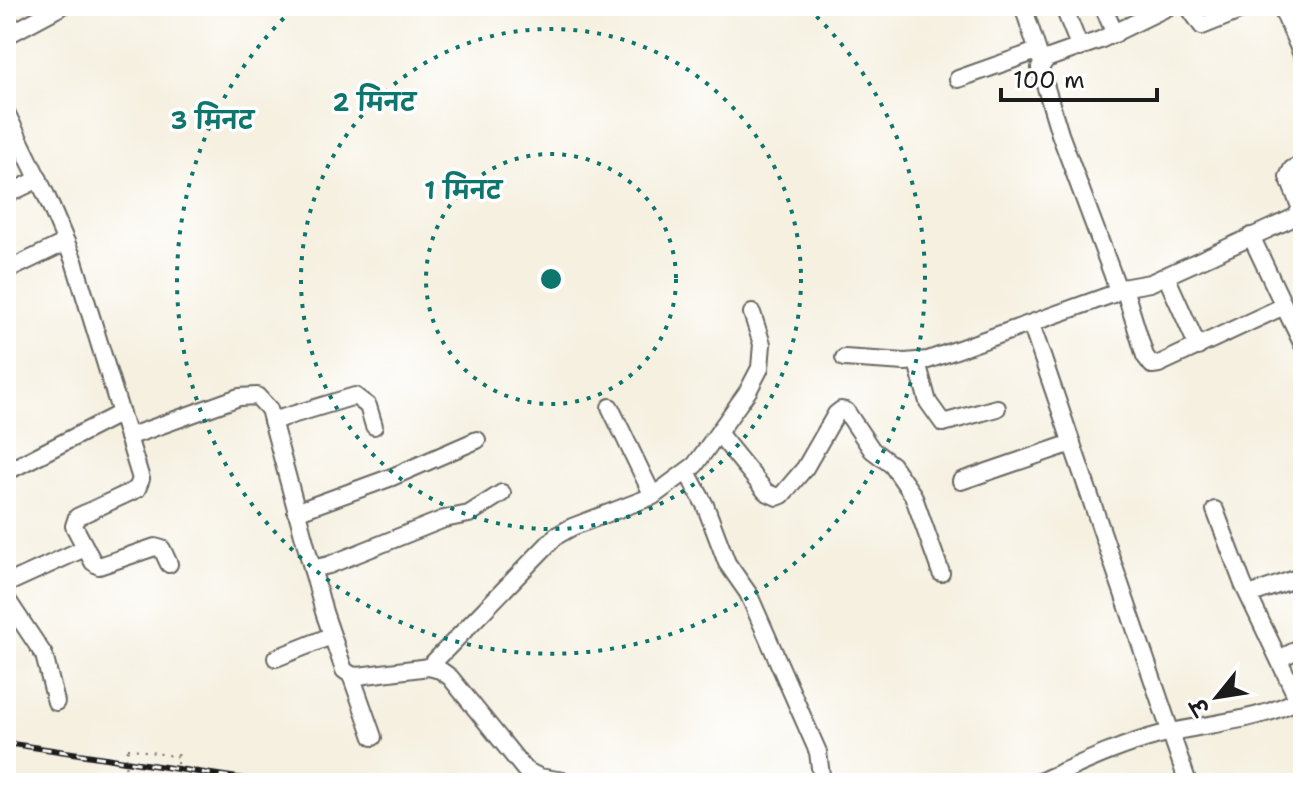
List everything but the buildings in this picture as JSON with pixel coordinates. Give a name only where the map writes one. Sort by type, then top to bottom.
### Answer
[{"type":"street","points":[[6,36],[62,6]]},
{"type":"street","points":[[1023,6],[1060,134],[1148,362],[1159,364],[1292,311]]},
{"type":"street","points":[[1103,6],[1115,34]]},
{"type":"street","points":[[958,79],[1080,48],[1170,6]]},
{"type":"street","points":[[1188,6],[1202,26],[1252,6]]},
{"type":"street","points":[[1281,6],[1303,57]]},
{"type":"street","points":[[1064,8],[1080,48]]},
{"type":"street","points":[[6,112],[39,179],[85,291],[141,483],[137,489],[75,519],[74,526],[93,562],[99,566],[155,547],[162,549],[169,564]]},
{"type":"street","points":[[844,358],[917,362],[1106,298],[1120,288],[1140,287],[1166,276],[1299,213],[1300,205],[1288,177],[1292,169],[1303,163]]},
{"type":"street","points":[[6,195],[39,179]]},
{"type":"street","points":[[1251,236],[1292,311],[1303,345]]},
{"type":"street","points":[[6,271],[66,242]]},
{"type":"street","points":[[1166,276],[1198,347]]},
{"type":"street","points":[[429,667],[556,536],[653,496],[687,472],[719,434],[748,391],[762,361],[762,344],[752,313]]},
{"type":"street","points":[[1031,324],[1188,783]]},
{"type":"street","points":[[917,362],[928,402],[943,423],[997,408]]},
{"type":"street","points":[[128,437],[249,395],[263,401],[272,421],[331,636],[339,660],[351,675],[373,737]]},
{"type":"street","points":[[272,421],[355,396],[368,406],[374,426]]},
{"type":"street","points":[[610,407],[653,496]]},
{"type":"street","points":[[719,434],[766,492],[777,497],[805,468],[836,414],[846,411],[872,450],[892,465],[913,495],[941,573]]},
{"type":"street","points":[[6,472],[121,413]]},
{"type":"street","points":[[296,512],[392,477],[477,440]]},
{"type":"street","points":[[961,481],[1072,443]]},
{"type":"street","points":[[687,472],[705,505],[727,563],[748,593],[818,752],[822,783]]},
{"type":"street","points":[[312,569],[444,519],[469,514],[502,493]]},
{"type":"street","points":[[1037,783],[1119,749],[1171,732],[1234,722],[1268,713],[1301,698],[1249,595],[1215,510]]},
{"type":"street","points":[[6,584],[85,548]]},
{"type":"street","points":[[1249,595],[1303,576]]},
{"type":"street","points":[[6,598],[11,615],[44,655],[56,702]]},
{"type":"street","points":[[276,658],[331,636]]},
{"type":"street","points":[[1279,659],[1303,647]]},
{"type":"street","points":[[351,675],[429,667],[440,670],[450,677],[531,774],[576,783]]},
{"type":"path","points":[[123,783],[128,748],[178,757]]},
{"type":"path","points":[[177,764],[179,750]]},
{"type":"railway","points":[[6,743],[271,783]]}]
